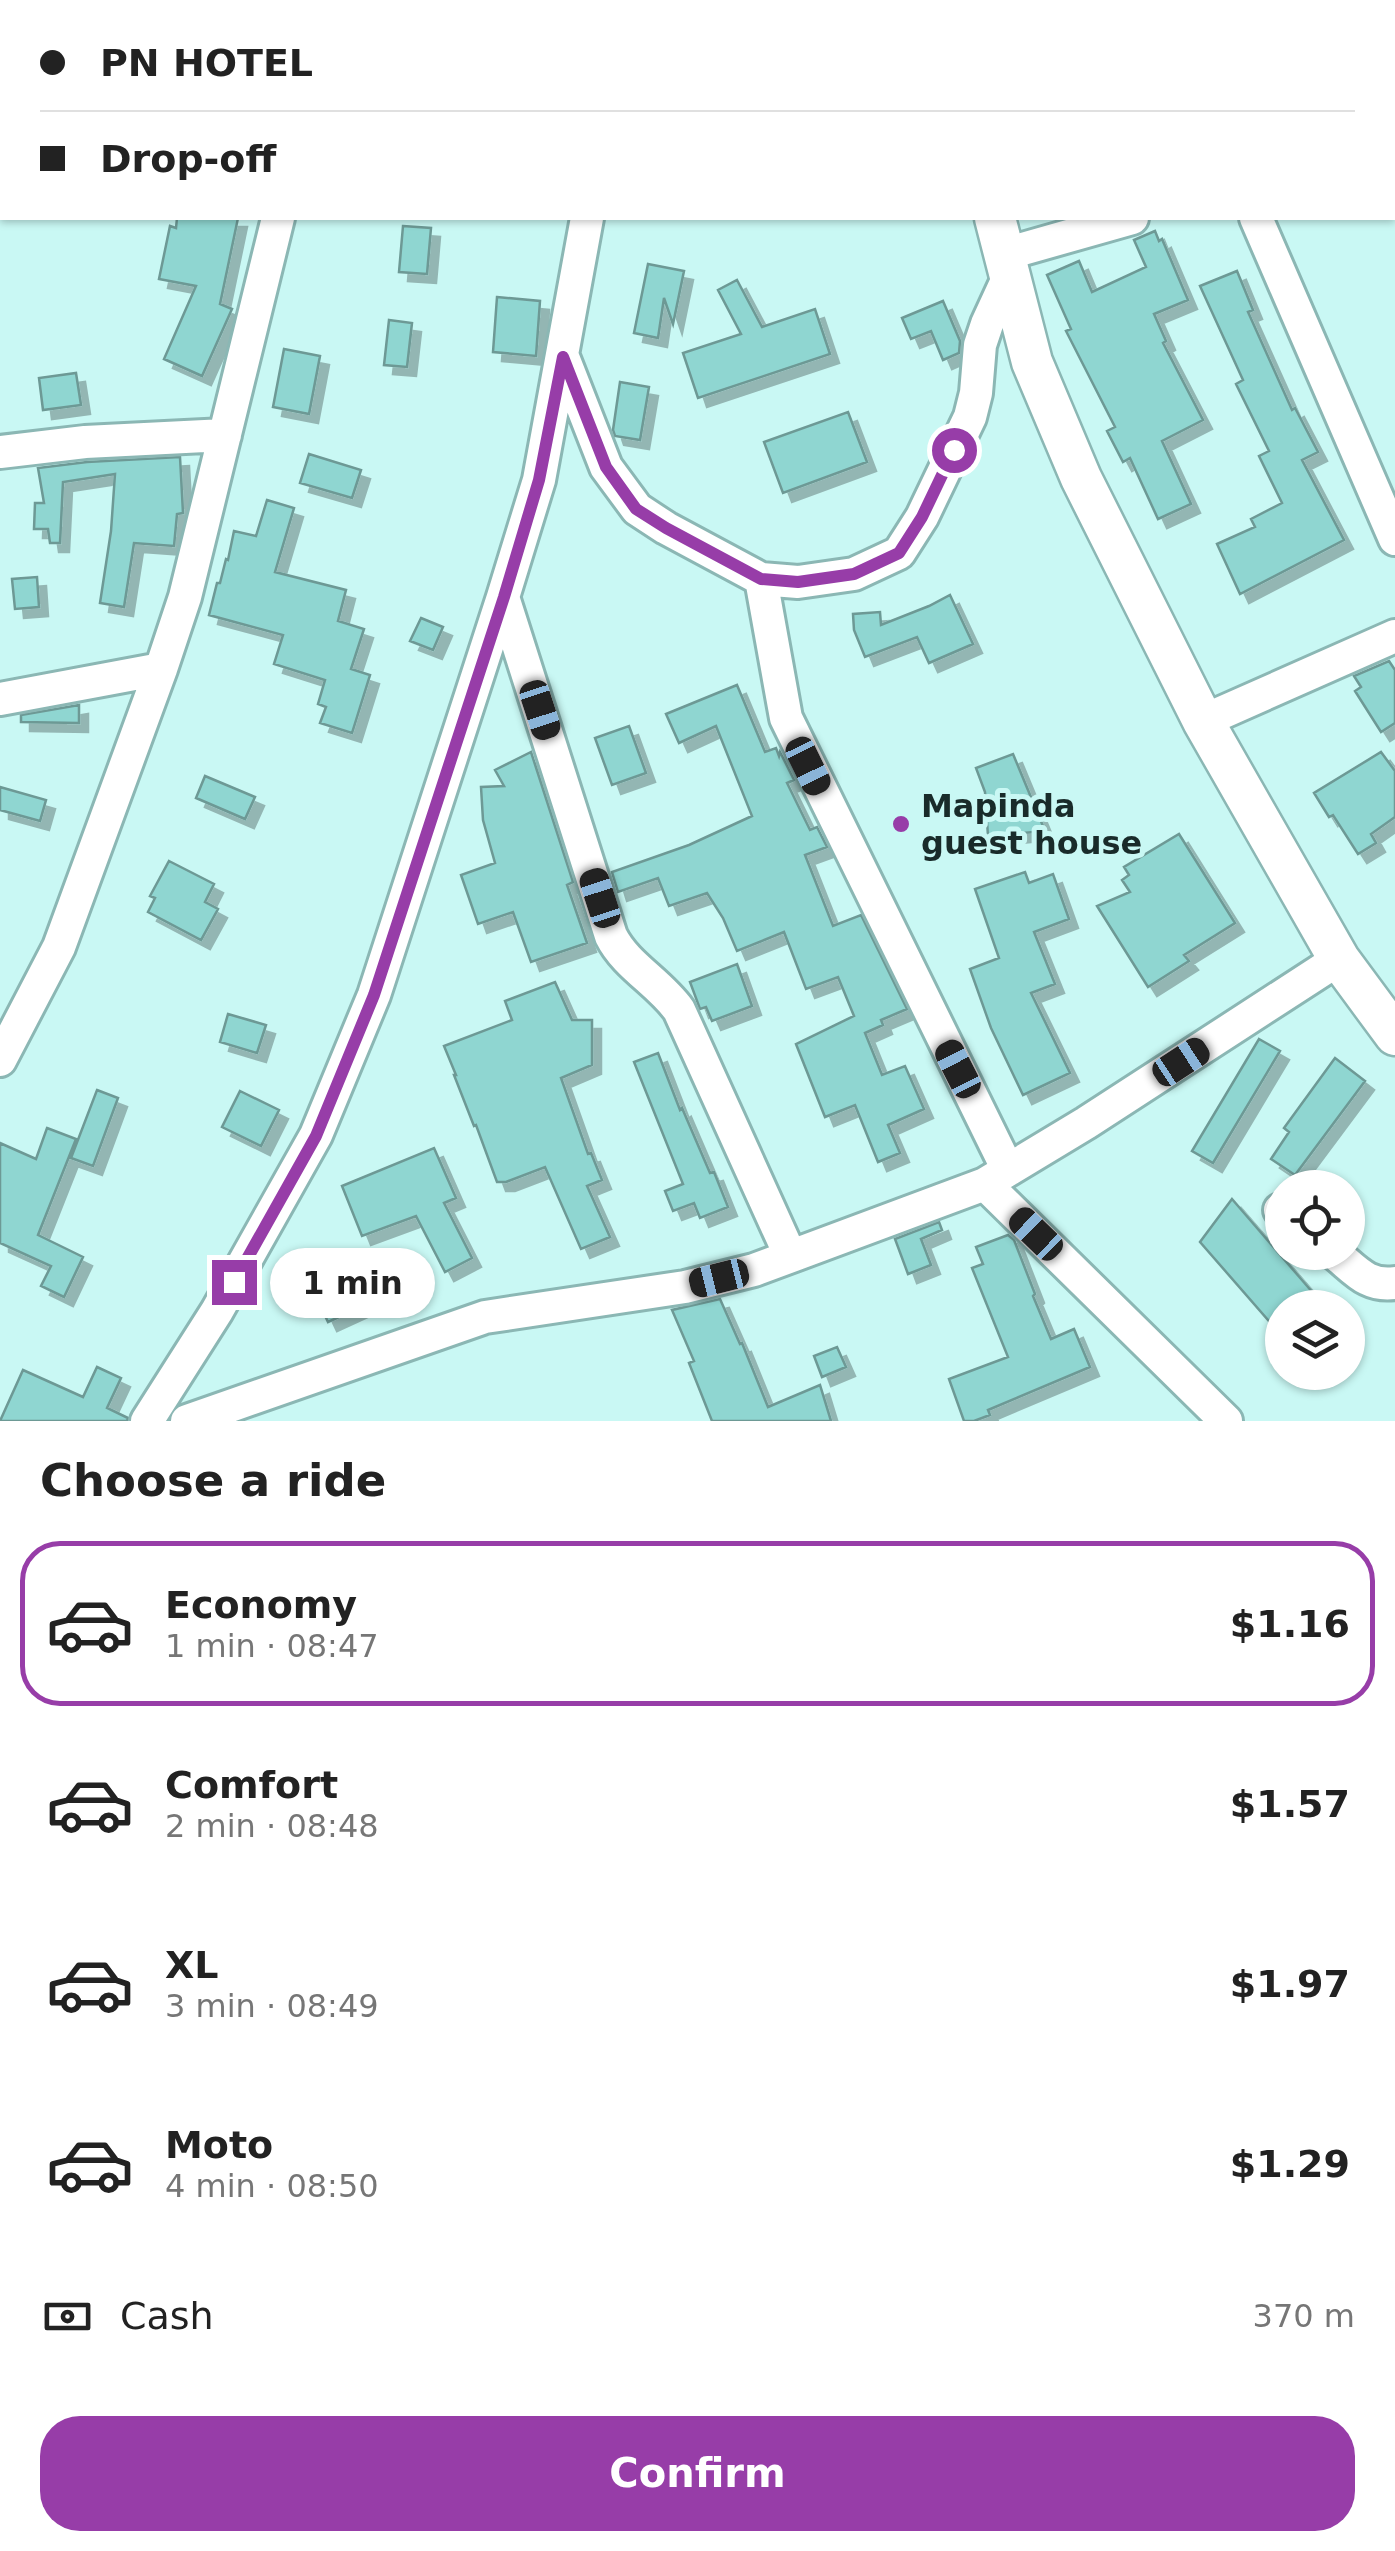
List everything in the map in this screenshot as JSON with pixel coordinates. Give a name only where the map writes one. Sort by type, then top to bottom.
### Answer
[{"type":"street","points":[[0,1060],[59,947],[161,670],[185,597],[278,220]]},
{"type":"street","points":[[147,1421],[218,1312],[316,1136],[374,995],[539,480],[587,220]]},
{"type":"street","points":[[1003,248],[1123,220]]},
{"type":"street","points":[[1257,220],[1395,539]]},
{"type":"street","points":[[563,357],[606,467],[636,509],[761,579],[798,582],[854,574],[899,553],[922,517],[970,416],[980,345],[1003,248]]},
{"type":"street","points":[[1003,248],[1032,362],[1081,478],[1203,720],[1339,959],[1395,1034]]},
{"type":"street","points":[[0,452],[85,442],[224,435]]},
{"type":"street","points":[[761,579],[786,718],[996,1177],[1221,1416]]},
{"type":"street","points":[[504,597],[612,936],[619,951],[660,987],[678,1010],[790,1255]]},
{"type":"street","points":[[1203,720],[1395,636]]},
{"type":"street","points":[[0,699],[161,670]]},
{"type":"street","points":[[187,1421],[484,1317],[685,1287],[754,1270],[996,1177],[1339,959]]},
{"type":"street","points":[[1358,1270],[1377,1284],[1395,1283]]},
{"type":"street","points":[[1184,1421],[1221,1416]]},
{"type":"building","points":[[177,220],[238,220],[220,304],[232,309],[202,376],[164,359],[196,286],[159,279],[170,226],[176,228]]},
{"type":"building","points":[[403,226],[431,228],[427,274],[399,272]]},
{"type":"building","points":[[1155,231],[1188,300],[1154,314],[1166,341],[1163,343],[1203,420],[1162,441],[1191,504],[1158,519],[1130,458],[1123,462],[1107,431],[1115,427],[1066,331],[1071,329],[1047,275],[1079,261],[1092,292],[1146,267],[1134,240]]},
{"type":"building","points":[[648,264],[684,271],[673,324],[664,298],[658,338],[634,333]]},
{"type":"building","points":[[1237,271],[1253,310],[1248,312],[1292,410],[1295,408],[1318,452],[1302,460],[1344,540],[1240,594],[1217,544],[1255,527],[1251,519],[1282,503],[1259,456],[1269,451],[1236,384],[1243,380],[1200,286]]},
{"type":"building","points":[[737,280],[762,327],[815,309],[830,354],[698,398],[683,353],[741,334],[718,290]]},
{"type":"building","points":[[497,297],[540,301],[536,356],[493,352]]},
{"type":"building","points":[[943,301],[960,341],[959,353],[943,360],[931,331],[911,339],[902,318]]},
{"type":"building","points":[[389,320],[412,323],[407,367],[384,365]]},
{"type":"building","points":[[284,349],[320,356],[309,414],[273,407]]},
{"type":"building","points":[[76,373],[81,405],[43,410],[39,378]]},
{"type":"building","points":[[620,382],[649,387],[640,440],[615,436]]},
{"type":"building","points":[[848,412],[867,462],[783,493],[764,442]]},
{"type":"building","points":[[309,454],[361,470],[352,498],[300,483]]},
{"type":"building","points":[[180,457],[183,513],[177,514],[174,546],[134,543],[124,607],[100,603],[115,474],[63,482],[60,543],[50,543],[48,529],[34,529],[35,503],[44,503],[38,468]]},
{"type":"building","points":[[267,500],[294,508],[275,572],[346,590],[338,621],[364,629],[351,669],[370,675],[352,733],[320,723],[326,707],[318,704],[325,680],[274,664],[283,635],[209,615],[234,531],[256,536]]},
{"type":"building","points":[[37,577],[39,607],[15,609],[12,579]]},
{"type":"building","points":[[950,595],[973,644],[929,663],[917,637],[865,657],[854,630],[853,614],[880,612],[881,625]]},
{"type":"building","points":[[421,618],[443,627],[433,650],[410,641]]},
{"type":"building","points":[[1389,661],[1395,670],[1395,723],[1381,732],[1355,691],[1361,687],[1354,676]]},
{"type":"building","points":[[737,685],[765,752],[776,748],[779,756],[780,752],[794,780],[787,783],[810,830],[817,827],[827,847],[805,855],[833,926],[861,915],[907,1009],[881,1020],[883,1025],[865,1033],[882,1075],[905,1066],[924,1109],[888,1125],[900,1153],[878,1162],[855,1105],[825,1117],[796,1044],[854,1016],[838,977],[806,989],[784,932],[737,951],[707,893],[669,906],[658,878],[618,892],[612,872],[689,845],[752,816],[716,726],[679,743],[666,714]]},
{"type":"building","points":[[79,705],[79,723],[21,722],[21,715]]},
{"type":"building","points":[[629,726],[646,773],[612,785],[595,738]]},
{"type":"building","points":[[531,752],[573,882],[567,885],[587,943],[531,962],[513,912],[478,924],[461,875],[495,863],[483,820],[481,787],[504,786],[495,770]]},
{"type":"building","points":[[1381,752],[1395,771],[1395,817],[1371,834],[1376,843],[1358,854],[1314,793]]},
{"type":"building","points":[[1013,754],[1045,831],[988,836],[985,792],[976,768]]},
{"type":"building","points":[[205,776],[255,797],[245,819],[196,798]]},
{"type":"building","points":[[0,787],[46,800],[40,821],[0,810]]},
{"type":"building","points":[[1179,834],[1235,923],[1184,955],[1189,961],[1148,987],[1097,906],[1130,892],[1122,880],[1129,875],[1124,867]]},
{"type":"building","points":[[169,861],[214,884],[205,902],[218,909],[201,940],[148,912],[155,898],[150,896]]},
{"type":"building","points":[[1025,872],[1029,883],[1053,874],[1069,919],[1034,932],[1055,984],[1031,993],[1070,1073],[1023,1095],[991,1028],[970,969],[999,958],[975,889]]},
{"type":"building","points":[[737,964],[752,1006],[712,1021],[706,1007],[700,1009],[690,982]]},
{"type":"building","points":[[555,982],[572,1020],[592,1020],[592,1065],[561,1078],[588,1154],[591,1153],[602,1180],[587,1186],[610,1237],[581,1249],[545,1167],[497,1182],[444,1046],[512,1020],[505,1001]]},
{"type":"building","points":[[228,1014],[266,1025],[257,1053],[220,1042]]},
{"type":"building","points":[[1259,1039],[1280,1051],[1213,1163],[1192,1151]]},
{"type":"building","points":[[658,1053],[680,1110],[728,1207],[700,1218],[694,1203],[673,1211],[665,1191],[683,1184],[634,1062]]},
{"type":"building","points":[[1335,1058],[1365,1081],[1299,1170],[1288,1170],[1271,1159],[1289,1132],[1284,1128]]},
{"type":"building","points":[[97,1090],[118,1098],[93,1166],[71,1158]]},
{"type":"building","points":[[240,1091],[279,1110],[261,1146],[222,1127]]},
{"type":"building","points":[[47,1128],[76,1139],[38,1235],[83,1257],[64,1297],[41,1286],[51,1266],[0,1243],[0,1143],[36,1159]]},
{"type":"building","points":[[434,1148],[456,1198],[444,1203],[472,1258],[445,1272],[416,1216],[362,1236],[342,1186]]},
{"type":"building","points":[[1232,1199],[1265,1237],[1265,1270],[1293,1270],[1311,1290],[1265,1290],[1265,1317],[1200,1242]]},
{"type":"building","points":[[939,1222],[942,1230],[921,1239],[931,1265],[908,1274],[895,1239]]},
{"type":"building","points":[[1008,1235],[1014,1240],[1051,1339],[1074,1329],[1090,1367],[988,1410],[990,1415],[964,1421],[949,1379],[1008,1357],[972,1268],[983,1264],[976,1247]]},
{"type":"building","points":[[359,1273],[372,1302],[328,1322],[315,1294]]},
{"type":"building","points":[[720,1299],[768,1407],[820,1385],[831,1421],[712,1421],[689,1363],[694,1361],[672,1310]]},
{"type":"building","points":[[837,1347],[846,1367],[822,1377],[814,1356]]},
{"type":"building","points":[[97,1367],[121,1378],[107,1408],[128,1418],[127,1421],[0,1421],[23,1370],[83,1397]]},
{"type":"place","name":"Mapinda guest house","points":[[901,824]]},
{"type":"route","points":[[234,1282],[316,1136],[374,995],[539,480],[563,357],[606,467],[636,509],[761,579],[798,582],[854,574],[899,553],[922,517],[954,450]]}]
